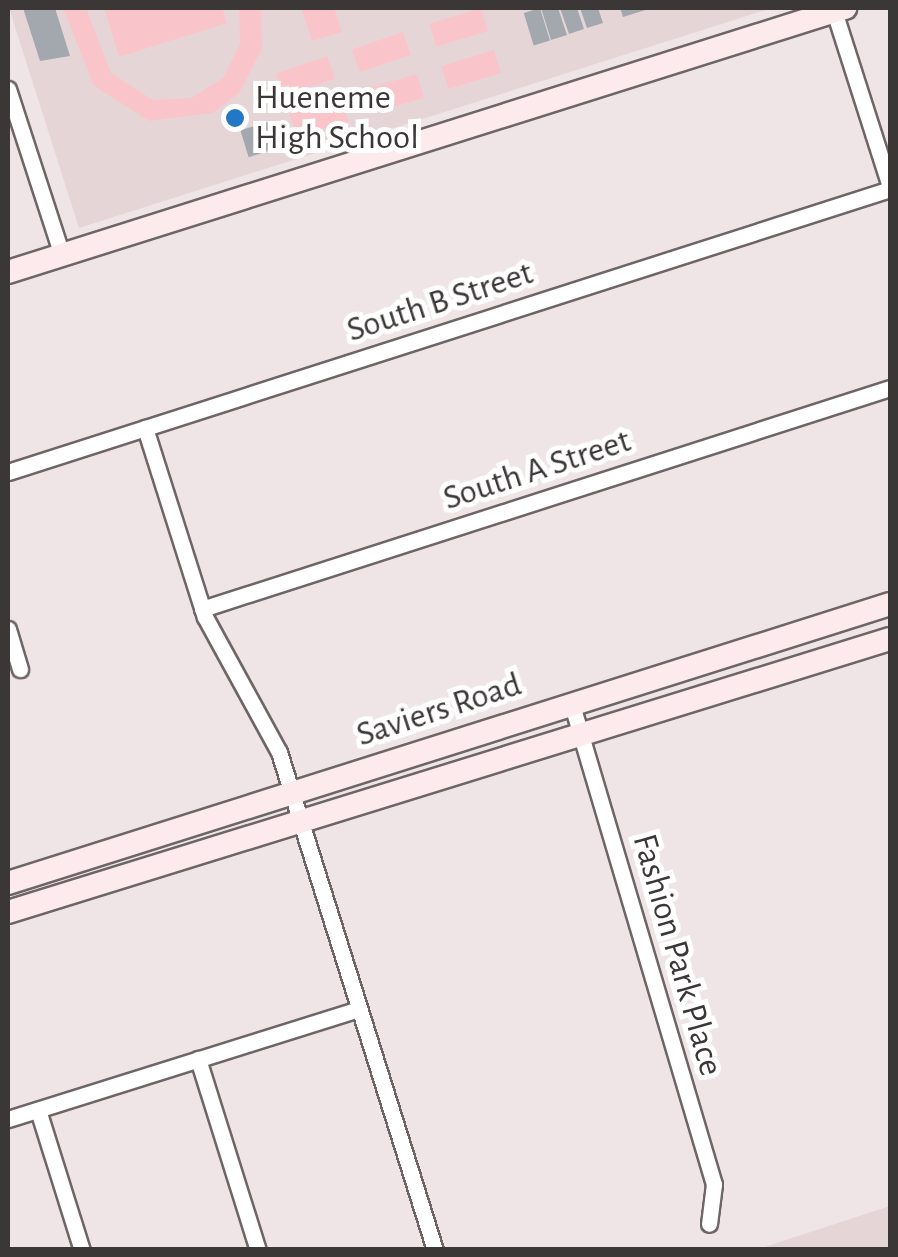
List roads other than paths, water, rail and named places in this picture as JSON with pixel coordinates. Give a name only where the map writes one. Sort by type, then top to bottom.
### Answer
[{"type":"main road","points":[[8,272],[839,9]]},
{"type":"main road","name":"Saviers Road","points":[[8,883],[890,604]]},
{"type":"main road","name":"Saviers Road","points":[[8,912],[890,639]]},
{"type":"street","points":[[839,9],[890,188]]},
{"type":"street","points":[[8,89],[62,255]]},
{"type":"street","name":"South B Street","points":[[8,472],[890,188]]},
{"type":"street","name":"South A Street","points":[[202,609],[890,388]]},
{"type":"street","points":[[145,428],[202,609],[266,720],[292,793],[435,1250]]},
{"type":"street","points":[[8,629],[20,669]]},
{"type":"street","name":"Fashion Park Place","points":[[572,705],[714,1184],[709,1224]]},
{"type":"street","points":[[8,1120],[359,1009]]},
{"type":"street","points":[[198,1059],[258,1250]]},
{"type":"street","points":[[38,1110],[82,1250]]},
{"type":"place","name":"Hueneme High School","points":[[235,118]]}]
